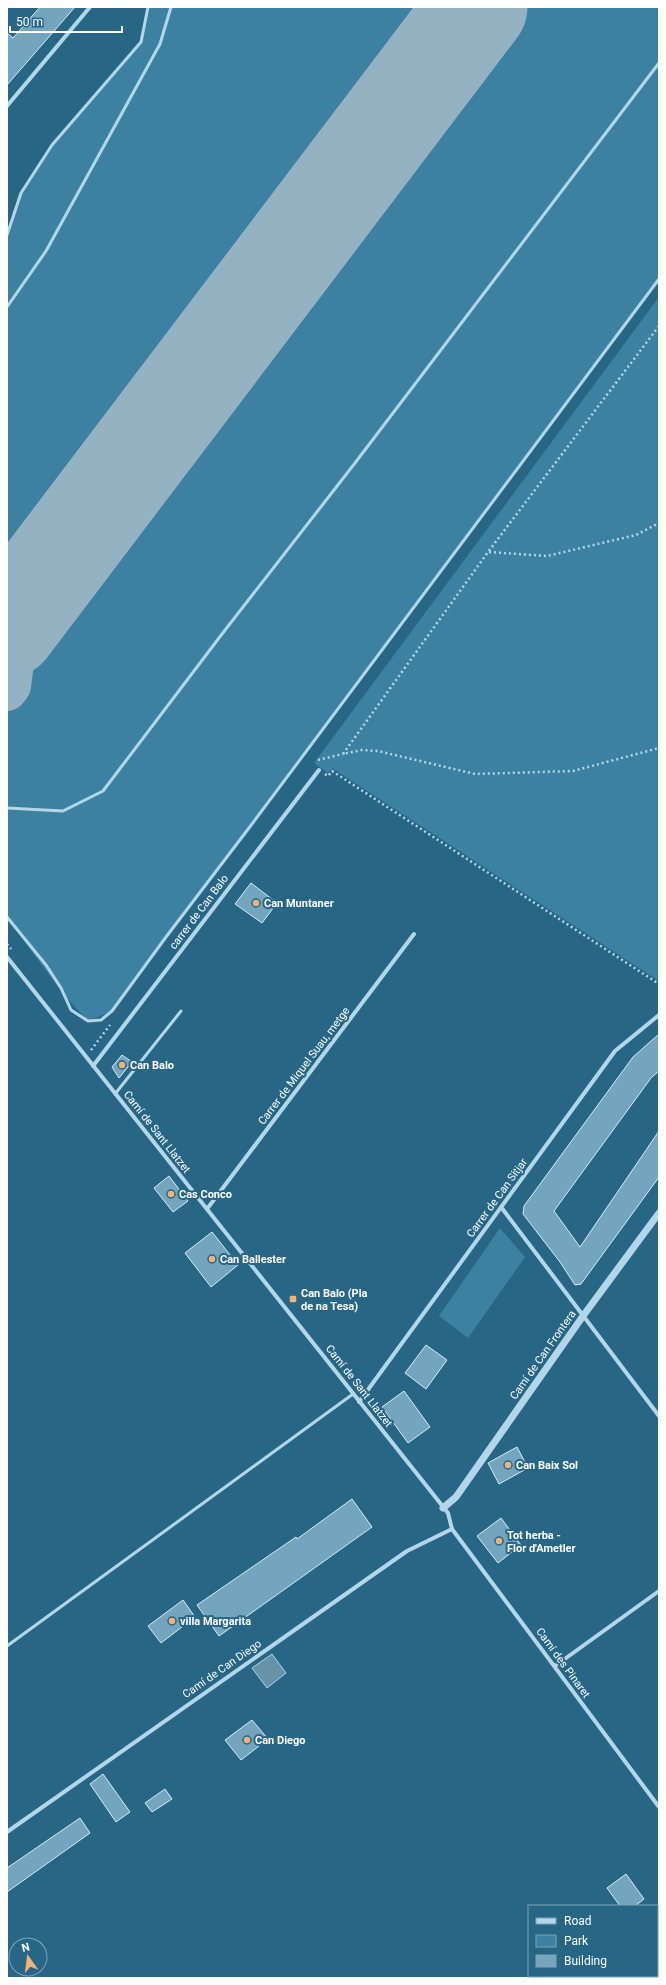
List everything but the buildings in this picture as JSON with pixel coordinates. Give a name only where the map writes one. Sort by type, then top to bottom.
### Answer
[{"type":"street","points":[[7,106],[90,7]]},
{"type":"street","name":"carrer de Can Balo","points":[[93,1066],[319,770]]},
{"type":"street","name":"Carrer de Miquel Suau, metge","points":[[207,1209],[414,934]]},
{"type":"street","name":"Camí de Sant Llatzet","points":[[7,957],[448,1513],[452,1529]]},
{"type":"street","name":"Carrer de Can Sitjar","points":[[360,1402],[615,1051],[659,1015]]},
{"type":"street","points":[[501,1207],[659,1416]]},
{"type":"street","name":"Camí de Can Frontera","points":[[443,1508],[456,1496],[583,1316],[659,1213]]},
{"type":"street","name":"Camí des Pinaret","points":[[452,1529],[659,1807]]},
{"type":"street","name":"Camí de Can Diego","points":[[7,1832],[407,1551],[452,1529]]},
{"type":"street","points":[[555,1666],[659,1591]]},
{"type":"lane","points":[[7,235],[21,193],[52,145],[141,42],[148,7]]},
{"type":"lane","points":[[7,307],[46,251],[160,44],[171,7]]},
{"type":"lane","points":[[7,808],[63,811],[103,791],[222,634],[360,457],[659,63]]},
{"type":"lane","points":[[7,917],[61,988],[71,1010],[88,1021],[101,1020],[112,1011],[659,279]]},
{"type":"lane","points":[[116,1094],[181,1011]]},
{"type":"lane","points":[[7,1646],[353,1394]]},
{"type":"path","points":[[343,754],[488,552],[659,326]]},
{"type":"path","points":[[488,552],[547,556],[636,535],[659,523]]},
{"type":"path","points":[[659,748],[573,771],[475,774],[378,751],[362,750],[310,763],[328,776],[332,771],[659,984]]},
{"type":"green space","points":[[148,7],[444,7],[7,586],[7,231],[20,196],[52,145],[141,42]]},
{"type":"green space","points":[[509,7],[659,7],[659,277],[112,1011],[88,1021],[64,995],[7,918],[7,709],[22,688],[27,639]]},
{"type":"green space","points":[[659,297],[659,981],[332,768],[328,773],[314,763]]},
{"type":"green space","points":[[500,1228],[525,1257],[468,1338],[439,1316]]},
{"type":"shaded area","points":[[272,1654],[286,1673],[267,1688],[252,1668]]},
{"type":"taxiway","points":[[7,691],[11,686],[19,625],[25,608]]},
{"type":"runway","points":[[7,627],[477,7]]},
{"type":"place","name":"Can Muntaner","points":[[256,903]]},
{"type":"place","name":"Can Balo","points":[[122,1065]]},
{"type":"place","name":"Cas Conco","points":[[171,1194]]},
{"type":"place","name":"Can Ballester","points":[[212,1259]]},
{"type":"place","name":"Can Balo (Pla de na Tesa)","points":[[293,1299]]},
{"type":"place","name":"Can Baix Sol","points":[[508,1465]]},
{"type":"place","name":"Tot herba - Flor d'Ametler","points":[[499,1541]]},
{"type":"place","name":"villa Margarita","points":[[172,1621]]},
{"type":"place","name":"Can Diego","points":[[247,1740]]}]
